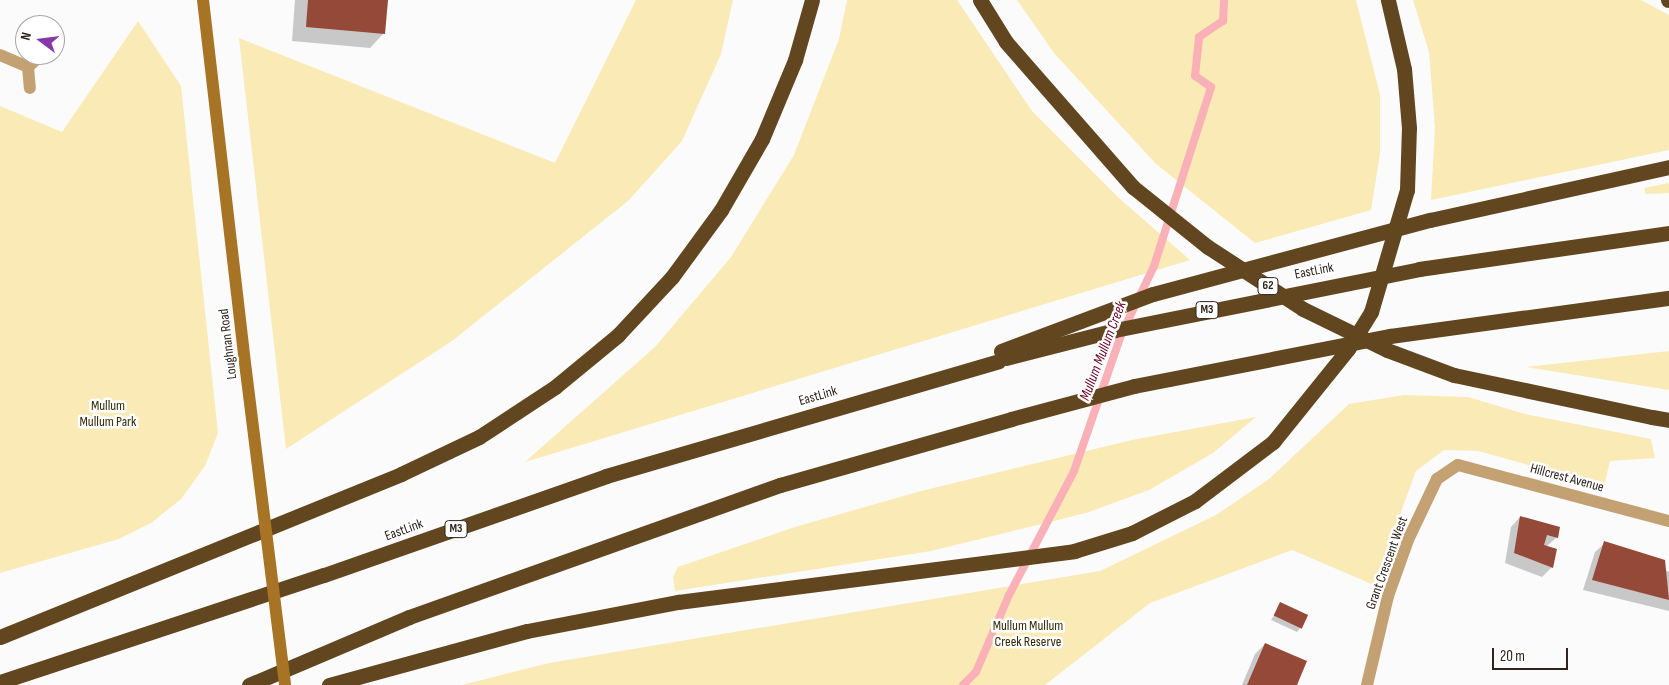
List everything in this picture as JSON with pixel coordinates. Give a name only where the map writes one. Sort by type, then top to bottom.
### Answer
[{"type":"highway","points":[[0,637],[401,474],[478,437],[555,387],[618,335],[672,277],[721,210],[762,138],[795,60],[812,0]]},
{"type":"highway","name":"62","points":[[980,0],[1006,42],[1133,187],[1208,247],[1303,309],[1387,350],[1454,375],[1652,417],[1669,418]]},
{"type":"highway","points":[[330,685],[527,631],[669,604],[1074,551],[1132,533],[1195,502],[1273,442],[1348,349],[1371,312],[1407,190],[1409,128],[1404,69],[1388,0]]},
{"type":"highway","points":[[999,356],[1153,294],[1430,220],[1669,168]]},
{"type":"highway","name":"EastLink","points":[[0,682],[324,576],[606,476],[914,385],[999,356],[1114,330],[1419,269],[1669,233]]},
{"type":"highway","points":[[250,685],[409,617],[752,496],[970,430],[1134,386],[1390,336],[1606,304],[1669,298]]},
{"type":"highway","points":[[1606,304],[1669,308]]},
{"type":"main road","name":"Loughnan Road","points":[[203,0],[285,685]]},
{"type":"street","points":[[0,55],[28,67],[30,88]]},
{"type":"street","name":"Hillcrest Avenue","points":[[1458,465],[1669,521]]},
{"type":"street","name":"Grant Crescent West","points":[[1367,685],[1388,596],[1408,540],[1437,479],[1458,465]]},
{"type":"green space","points":[[636,0],[733,0],[721,54],[682,141],[628,201],[452,341],[286,449],[239,38],[555,163]]},
{"type":"green space","points":[[847,0],[957,0],[1032,111],[1120,199],[1190,260],[525,462],[655,347],[731,257],[794,155],[839,39]]},
{"type":"green space","points":[[1017,0],[1356,0],[1380,95],[1380,154],[1371,210],[1255,243],[1155,163],[1054,53]]},
{"type":"green space","points":[[1413,0],[1641,0],[1669,15],[1669,150],[1431,200],[1435,127],[1429,52]]},
{"type":"green space","name":"Mullum Mullum Park","points":[[138,21],[181,86],[218,433],[205,466],[181,499],[151,523],[119,539],[0,573],[0,106],[62,132]]},
{"type":"green space","points":[[1669,183],[1669,193],[1646,194],[1644,188]]},
{"type":"green space","points":[[1669,351],[1669,390],[1526,367]]},
{"type":"green space","name":"Mullum Mullum Creek Reserve","points":[[1404,395],[1468,397],[1525,414],[1651,439],[1655,458],[1610,461],[1604,486],[1478,451],[1444,450],[1416,471],[1374,585],[1292,550],[1150,603],[1045,685],[462,685],[549,663],[1100,571],[1216,515],[1269,479],[1349,404]]},
{"type":"green space","points":[[1256,417],[1213,453],[1149,490],[1086,513],[931,551],[675,591],[673,577],[678,567],[795,527],[921,491],[1132,440]]},
{"type":"building","points":[[308,0],[388,0],[385,34],[306,27]]},
{"type":"building","points":[[1520,516],[1560,527],[1558,538],[1547,535],[1544,545],[1557,549],[1553,568],[1514,553]]},
{"type":"building","points":[[1604,541],[1665,560],[1669,600],[1592,580]]},
{"type":"building","points":[[1280,602],[1308,615],[1302,629],[1274,616]]},
{"type":"building","points":[[1265,643],[1307,661],[1297,685],[1247,685]]},
{"type":"waterway","name":"Mullum Mullum Creek","points":[[963,685],[976,672],[1009,595],[1074,471],[1121,335],[1154,266],[1211,87],[1195,76],[1199,37],[1223,21],[1224,0]]}]
